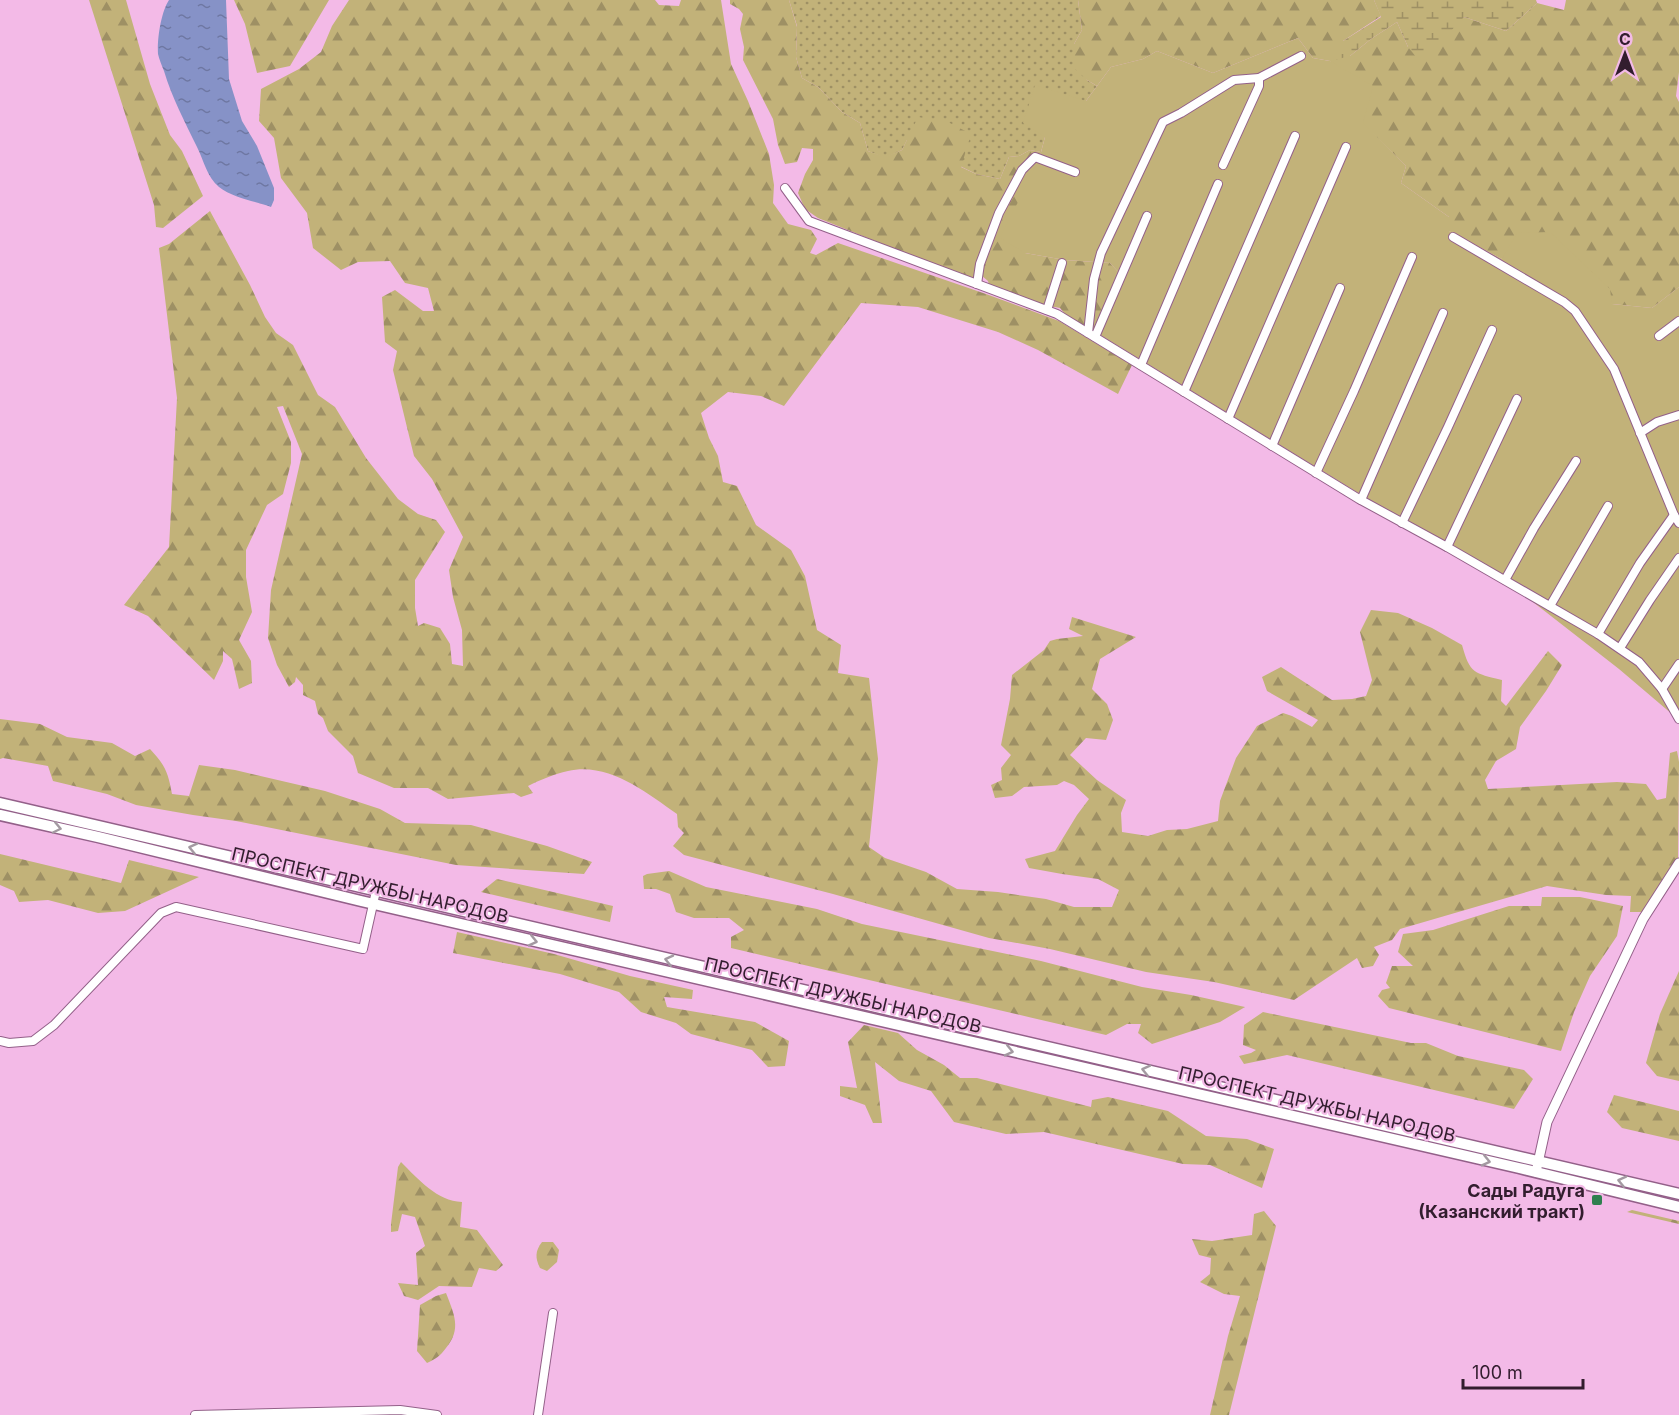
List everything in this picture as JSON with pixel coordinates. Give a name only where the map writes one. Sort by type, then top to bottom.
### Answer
[{"type":"main road","name":"ПРОСПЕКТ ДРУЖБЫ НАРОДОВ","points":[[0,803],[1537,1167],[1679,1207]]},
{"type":"main road","name":"ПРОСПЕКТ ДРУЖБЫ НАРОДОВ","points":[[0,815],[373,904],[1537,1167],[1679,1194]]},
{"type":"street","points":[[1092,335],[1094,279],[1101,253],[1162,122],[1234,80],[1259,78],[1301,56]]},
{"type":"street","points":[[1223,165],[1259,86],[1259,78]]},
{"type":"street","points":[[1184,392],[1295,136]]},
{"type":"street","points":[[1228,419],[1346,147]]},
{"type":"street","points":[[977,284],[980,264],[999,213],[1022,170],[1035,157],[1074,172]]},
{"type":"street","points":[[1141,365],[1218,184]]},
{"type":"street","points":[[785,189],[809,222],[1057,314],[1361,500],[1598,634],[1639,662],[1662,689],[1679,719]]},
{"type":"street","points":[[1092,335],[1148,216]]},
{"type":"street","points":[[1453,237],[1564,302],[1575,311],[1614,369],[1679,523]]},
{"type":"street","points":[[1316,473],[1412,257]]},
{"type":"street","points":[[1047,310],[1062,263]]},
{"type":"street","points":[[1272,446],[1340,288]]},
{"type":"street","points":[[1361,500],[1443,313]]},
{"type":"street","points":[[1659,336],[1679,321]]},
{"type":"street","points":[[1402,523],[1492,330]]},
{"type":"street","points":[[1447,547],[1517,399]]},
{"type":"street","points":[[1640,433],[1657,422],[1679,415]]},
{"type":"street","points":[[1505,580],[1576,461]]},
{"type":"street","points":[[1550,606],[1608,506]]},
{"type":"street","points":[[1598,634],[1640,563],[1674,515]]},
{"type":"street","points":[[1620,648],[1679,558]]},
{"type":"street","points":[[1662,689],[1679,664]]},
{"type":"street","points":[[1537,1167],[1547,1122],[1643,919],[1679,863]]},
{"type":"street","points":[[0,1041],[9,1043],[33,1041],[40,1036],[54,1025],[161,913],[176,907],[363,948],[376,891]]},
{"type":"street","points":[[538,1415],[553,1313]]},
{"type":"street","points":[[195,1415],[400,1410],[437,1415]]},
{"type":"green space","points":[[89,0],[126,0],[150,84],[170,135],[182,151],[203,196],[163,228],[156,227],[154,205]]},
{"type":"green space","points":[[234,0],[329,0],[290,66],[257,73],[245,24]]},
{"type":"green space","points":[[349,0],[655,0],[659,5],[679,6],[681,0],[721,0],[731,64],[769,154],[774,185],[773,203],[788,224],[811,230],[817,239],[810,253],[816,255],[838,243],[986,294],[1059,321],[1132,365],[1118,394],[1038,350],[998,332],[918,307],[861,303],[784,406],[761,396],[728,392],[701,413],[718,456],[723,482],[737,486],[756,525],[791,550],[805,576],[817,630],[841,645],[838,673],[869,678],[878,759],[869,847],[885,858],[926,872],[957,889],[1046,899],[1074,907],[1112,907],[1119,890],[1098,879],[1029,868],[1025,859],[1055,851],[1089,799],[1074,785],[1064,781],[1057,785],[1024,787],[1012,796],[995,798],[991,785],[1002,780],[1001,768],[1011,755],[1001,745],[1012,675],[1044,650],[1050,641],[1083,636],[1069,629],[1072,617],[1136,637],[1100,659],[1092,689],[1107,704],[1113,720],[1106,740],[1086,738],[1070,755],[1097,780],[1126,800],[1121,813],[1122,832],[1148,836],[1167,830],[1187,829],[1218,821],[1220,801],[1236,758],[1257,726],[1283,713],[1312,727],[1318,720],[1267,691],[1262,677],[1281,667],[1332,700],[1366,696],[1372,680],[1360,632],[1371,610],[1398,613],[1462,645],[1474,671],[1502,680],[1501,701],[1506,706],[1548,651],[1562,665],[1520,727],[1516,749],[1496,761],[1485,780],[1488,789],[1617,782],[1646,784],[1657,800],[1666,798],[1670,753],[1677,751],[1679,762],[1678,858],[1643,912],[1630,912],[1631,896],[1606,895],[1547,886],[1400,929],[1392,940],[1374,947],[1379,955],[1373,966],[1362,968],[1357,958],[1294,1000],[1214,982],[1146,972],[1050,949],[989,938],[684,855],[673,846],[684,833],[678,827],[677,814],[639,788],[598,771],[583,769],[552,775],[528,786],[533,793],[521,797],[514,793],[448,799],[428,788],[394,788],[358,773],[353,756],[328,731],[323,718],[318,714],[315,701],[303,695],[303,685],[296,677],[295,682],[289,687],[277,665],[268,638],[271,590],[302,454],[283,406],[277,407],[291,442],[291,463],[283,494],[267,505],[246,550],[246,577],[252,612],[239,640],[251,661],[252,683],[239,689],[232,659],[223,651],[223,661],[214,680],[148,616],[124,605],[169,547],[177,398],[159,248],[169,244],[210,211],[265,317],[276,333],[293,345],[318,395],[335,407],[366,458],[398,499],[418,514],[436,520],[445,532],[415,580],[415,608],[418,626],[424,623],[440,628],[450,644],[452,664],[463,666],[462,630],[453,597],[449,570],[463,537],[432,479],[414,456],[393,370],[397,351],[385,342],[382,297],[395,290],[423,311],[434,311],[428,288],[405,283],[390,261],[358,262],[341,270],[313,248],[307,213],[281,178],[274,138],[259,121],[261,89],[299,69],[321,52],[332,26]]},
{"type":"green space","points":[[730,0],[789,0],[797,27],[796,57],[802,78],[818,87],[842,112],[860,123],[868,151],[885,157],[902,150],[918,117],[948,122],[971,134],[961,167],[976,174],[1000,179],[1009,157],[1019,156],[1030,150],[1041,152],[1025,253],[1065,260],[1110,263],[1122,276],[1097,333],[1066,315],[1060,308],[1043,305],[989,285],[982,276],[974,279],[935,265],[818,218],[805,209],[798,193],[813,160],[813,149],[802,148],[797,162],[785,164],[778,145],[773,119],[743,60],[744,47],[740,29],[743,14],[730,4]]},
{"type":"green space","points":[[789,0],[1078,0],[1082,30],[1074,44],[1087,80],[1097,86],[1086,101],[1045,137],[1041,152],[1030,150],[1019,156],[1009,157],[1000,179],[976,174],[907,140],[902,150],[885,158],[868,151],[860,123],[842,112],[818,87],[802,78],[796,57],[797,26]]},
{"type":"green space","points":[[1078,0],[1374,0],[1381,16],[1343,41],[1350,56],[1397,22],[1408,47],[1464,17],[1506,31],[1537,3],[1564,10],[1566,0],[1679,0],[1679,72],[1676,96],[1679,102],[1679,287],[1652,308],[1612,304],[1502,259],[1449,231],[1449,217],[1401,183],[1406,166],[1362,123],[1330,61],[1313,58],[1298,38],[1213,73],[1157,51],[1143,59],[1111,67],[1097,86],[1073,67],[1074,44],[1082,30]]},
{"type":"green space","points":[[1374,0],[1536,0],[1537,3],[1506,31],[1464,17],[1421,63],[1408,47],[1397,22],[1350,56],[1330,61],[1343,41],[1381,17]]},
{"type":"green space","points":[[1298,38],[1313,58],[1330,61],[1373,86],[1363,123],[1406,166],[1401,183],[1449,217],[1449,231],[1502,259],[1517,233],[1550,232],[1610,289],[1612,304],[1652,308],[1679,287],[1679,720],[1619,669],[1520,592],[1097,333],[1122,276],[1110,263],[1065,260],[1025,253],[1000,238],[1039,160],[1045,137],[1023,123],[1035,85],[1086,101],[1111,67],[1143,59],[1157,51],[1213,73]]},
{"type":"green space","points":[[0,719],[40,724],[67,737],[112,743],[135,756],[150,749],[165,769],[172,794],[189,796],[199,765],[235,770],[325,791],[380,809],[405,823],[471,825],[547,846],[592,862],[584,874],[456,865],[236,821],[136,805],[107,794],[53,781],[48,766],[0,759]]},
{"type":"green space","points":[[0,854],[121,883],[129,860],[199,877],[125,911],[98,913],[48,900],[19,902],[14,891],[0,885]]},
{"type":"green space","points":[[669,871],[706,887],[817,909],[862,924],[1041,961],[1142,987],[1245,1007],[1220,1022],[1152,1044],[1138,1033],[1141,1024],[1127,1024],[1106,1035],[731,948],[731,937],[744,930],[729,918],[694,918],[676,912],[670,894],[656,889],[644,889],[643,876]]},
{"type":"green space","points":[[497,879],[613,906],[610,922],[481,892]]},
{"type":"green space","points":[[1542,897],[1580,897],[1623,906],[1617,936],[1590,976],[1574,1012],[1561,1051],[1389,1008],[1378,996],[1382,990],[1390,988],[1386,983],[1392,966],[1413,966],[1398,952],[1403,934],[1433,930],[1509,906],[1541,906]]},
{"type":"green space","points":[[457,932],[693,990],[692,999],[664,997],[667,1007],[755,1022],[789,1041],[785,1066],[768,1067],[752,1050],[691,1034],[676,1023],[641,1012],[619,992],[560,974],[453,953]]},
{"type":"green space","points":[[1679,971],[1679,1081],[1657,1076],[1646,1063],[1660,1014]]},
{"type":"green space","points":[[1263,1012],[1411,1043],[1426,1043],[1458,1056],[1524,1070],[1533,1079],[1514,1109],[1287,1055],[1244,1064],[1239,1056],[1256,1050],[1243,1045],[1244,1025]]},
{"type":"green space","points":[[864,1025],[898,1033],[917,1050],[944,1065],[960,1078],[977,1078],[1091,1107],[1092,1100],[1108,1097],[1168,1111],[1206,1136],[1247,1139],[1274,1149],[1262,1188],[1210,1165],[1183,1164],[1044,1132],[1006,1134],[954,1122],[931,1091],[899,1081],[875,1062],[882,1123],[873,1123],[865,1105],[840,1096],[840,1086],[857,1088],[848,1042]]},
{"type":"green space","points":[[1614,1095],[1679,1111],[1679,1141],[1622,1128],[1607,1112]]},
{"type":"green space","points":[[401,1162],[436,1193],[444,1198],[462,1202],[460,1227],[477,1230],[503,1265],[496,1271],[479,1268],[472,1287],[439,1286],[418,1300],[404,1296],[398,1283],[418,1285],[416,1253],[425,1246],[415,1217],[402,1214],[398,1231],[391,1232],[398,1167]]},
{"type":"green space","points":[[1632,1210],[1679,1221],[1679,1224],[1627,1212]]},
{"type":"green space","points":[[1264,1211],[1276,1226],[1229,1415],[1210,1415],[1228,1336],[1240,1296],[1224,1294],[1200,1282],[1210,1274],[1211,1258],[1199,1255],[1192,1239],[1212,1241],[1252,1235],[1254,1214]]},
{"type":"green space","points":[[542,1242],[553,1242],[559,1250],[557,1262],[547,1271],[540,1268],[537,1258],[538,1248]]},
{"type":"green space","points":[[446,1293],[455,1321],[454,1334],[442,1353],[427,1363],[417,1351],[420,1305]]},
{"type":"water","points":[[169,0],[226,0],[229,79],[242,121],[257,146],[274,188],[274,200],[271,207],[225,191],[209,174],[175,100],[158,54],[160,26]]},
{"type":"place","name":"Сады Радуга (Казанский тракт)","points":[[1597,1200]]}]
